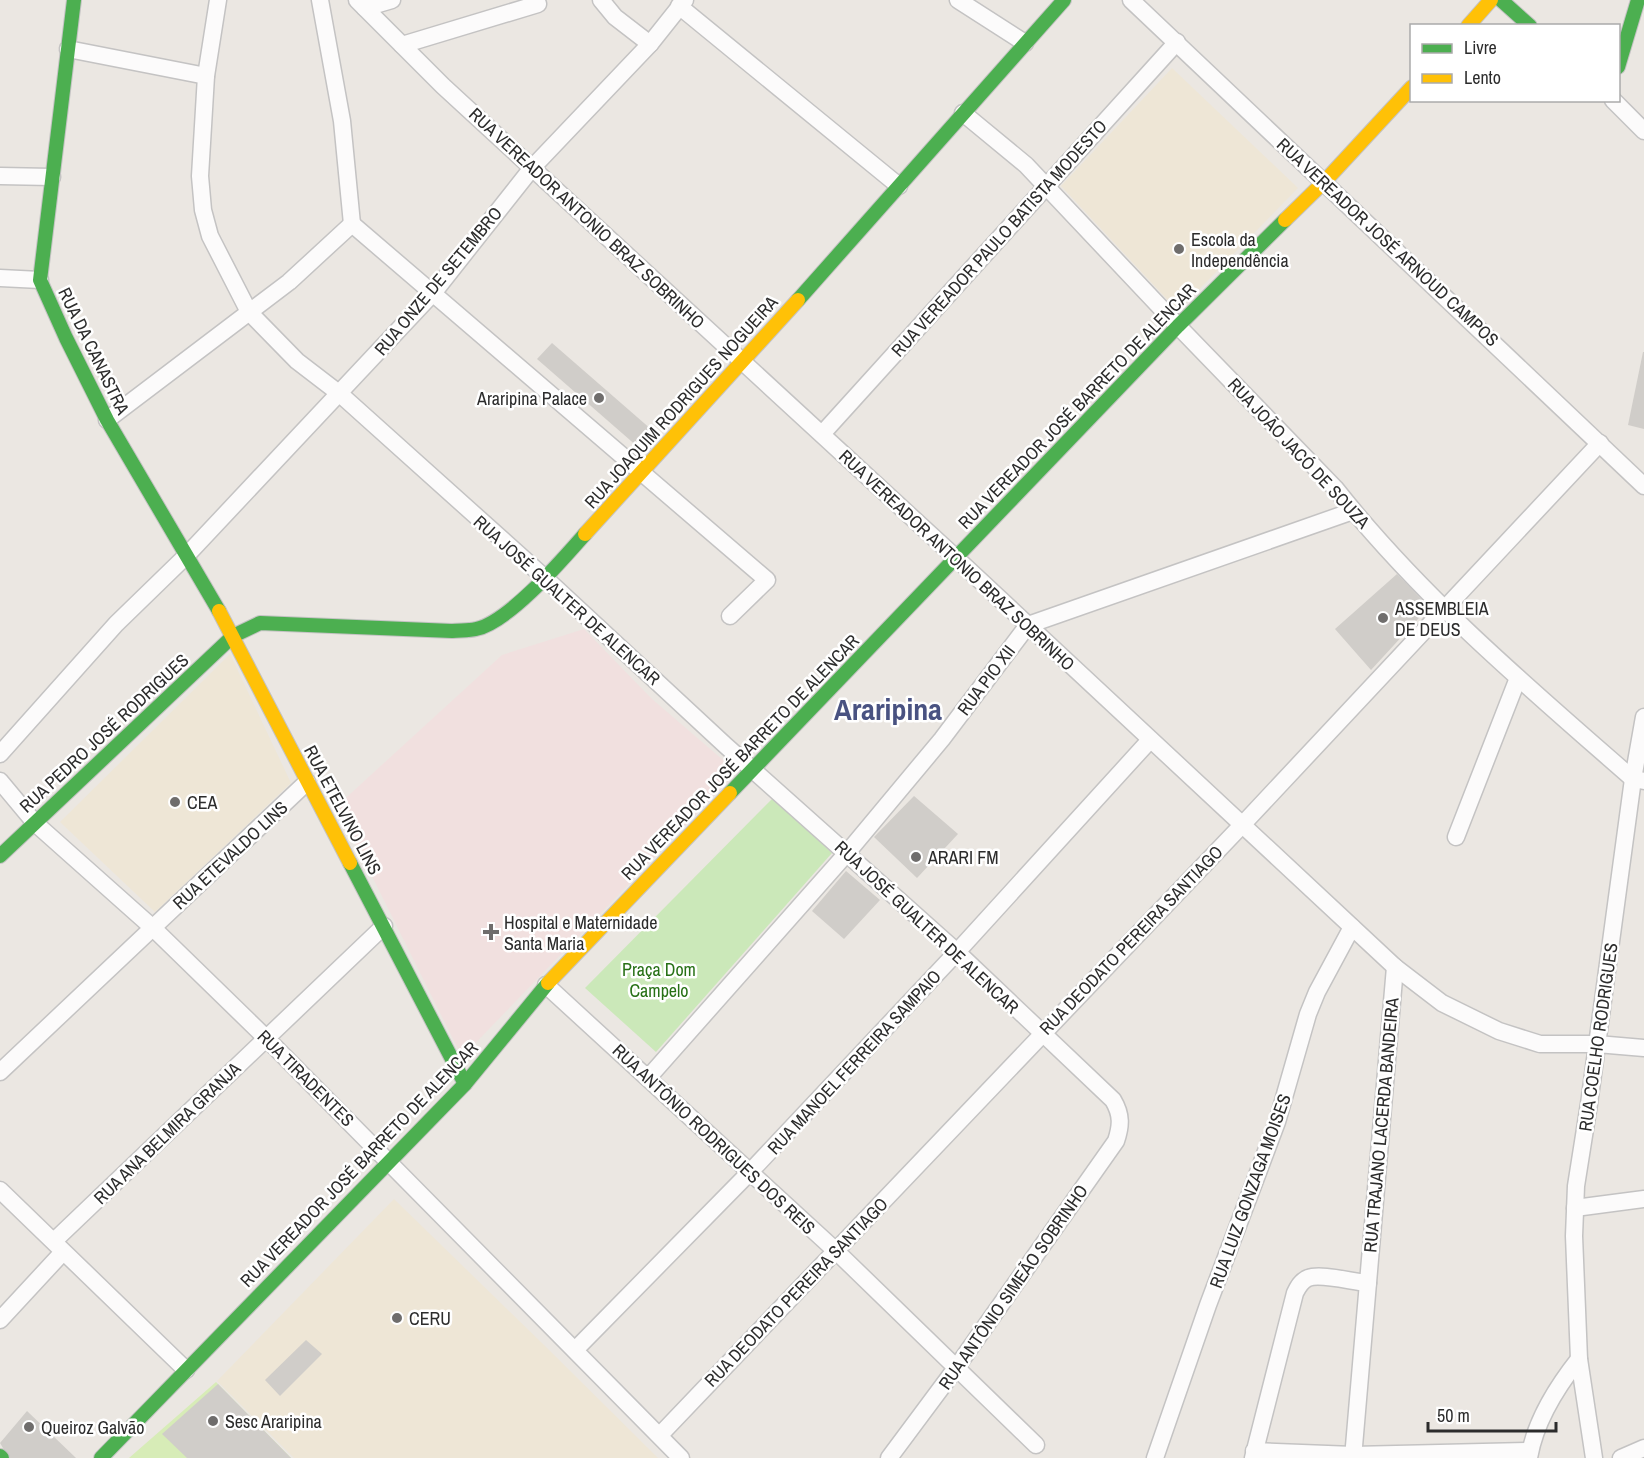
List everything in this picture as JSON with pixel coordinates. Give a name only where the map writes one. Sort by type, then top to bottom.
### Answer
[{"type":"main road","name":"RUA DA CANASTRA","points":[[74,0],[40,280],[107,420],[186,556]]},
{"type":"main road","name":"RUA JOAQUIM RODRIGUES NOGUEIRA","points":[[233,636],[260,623],[453,631],[477,629],[499,619],[545,578],[743,362],[1064,0]]},
{"type":"main road","points":[[1470,24],[1491,0]]},
{"type":"main road","points":[[1501,0],[1528,24]]},
{"type":"main road","points":[[1620,60],[1638,0]]},
{"type":"main road","name":"RUA VEREADOR JOSÉ BARRETO DE ALENCAR","points":[[101,1458],[465,1084],[546,985],[1178,326],[1325,181],[1410,89]]},
{"type":"main road","name":"RUA ETELVINO LINS","points":[[186,556],[233,636],[465,1084]]},
{"type":"main road","name":"RUA PEDRO JOSÉ RODRIGUES","points":[[0,856],[233,636]]},
{"type":"street","name":"RUA JOSÉ GUALTER DE ALENCAR","points":[[218,0],[206,76],[200,176],[203,210],[210,236],[249,312],[297,361],[340,394],[957,952],[1113,1100],[1119,1111]]},
{"type":"street","points":[[320,0],[342,121],[352,224],[767,580],[730,616]]},
{"type":"street","points":[[361,4],[392,0]]},
{"type":"street","points":[[601,0],[615,17],[650,44]]},
{"type":"street","points":[[958,0],[1025,43]]},
{"type":"street","name":"RUA VEREADOR JOSÉ ARNOUD CAMPOS","points":[[1131,0],[1325,181],[1644,486]]},
{"type":"street","points":[[682,3],[898,186]]},
{"type":"street","name":"RUA ONZE DE SETEMBRO","points":[[0,754],[116,624],[186,556],[434,292],[532,168],[650,44],[682,3]]},
{"type":"street","name":"RUA VEREADOR ANTONIO BRAZ SOBRINHO","points":[[361,4],[443,86],[956,558],[1395,967],[1442,1003],[1499,1031],[1540,1044],[1597,1044],[1644,1048]]},
{"type":"street","points":[[402,45],[538,4]]},
{"type":"street","name":"RUA VEREADOR PAULO BATISTA MODESTO","points":[[822,434],[1177,42]]},
{"type":"street","points":[[68,49],[206,76]]},
{"type":"street","points":[[1615,102],[1644,131]]},
{"type":"street","name":"RUA JOÃO JACÓ DE SOUZA","points":[[963,113],[1026,165],[1335,488],[1353,511],[1445,609],[1518,678],[1639,780]]},
{"type":"street","points":[[0,176],[52,177]]},
{"type":"street","points":[[107,420],[289,282],[352,224]]},
{"type":"street","points":[[0,278],[40,280]]},
{"type":"street","name":"RUA DEODATO PEREIRA SANTIAGO","points":[[660,1435],[1243,824],[1600,443]]},
{"type":"street","points":[[1028,625],[1353,511]]},
{"type":"street","name":"RUA PIO XII","points":[[648,1078],[847,853],[942,739],[1028,625]]},
{"type":"street","points":[[1456,837],[1518,678]]},
{"type":"street","name":"RUA COELHO RODRIGUES","points":[[1594,1458],[1579,1359],[1574,1236],[1576,1186],[1639,780],[1644,717]]},
{"type":"street","name":"RUA MANOEL FERREIRA SAMPAIO","points":[[574,1350],[750,1172],[957,952],[1150,740]]},
{"type":"street","name":"RUA TIRADENTES","points":[[0,781],[35,823],[153,928],[266,1038],[681,1458]]},
{"type":"street","name":"RUA ETEVALDO LINS","points":[[0,1072],[308,782]]},
{"type":"street","name":"RUA ANA BELMIRA GRANJA","points":[[0,1320],[58,1246],[266,1038],[384,926]]},
{"type":"street","name":"RUA LUIZ GONZAGA MOISES","points":[[1155,1458],[1208,1305],[1277,1122],[1308,1014],[1317,992],[1352,927]]},
{"type":"street","name":"RUA TRAJANO LACERDA BANDEIRA","points":[[1353,1457],[1395,967]]},
{"type":"street","name":"RUA ANTÔNIO RODRIGUES DOS REIS","points":[[546,985],[836,1251],[1036,1445]]},
{"type":"street","name":"RUA ANTÔNIO SIMEÃO SOBRINHO","points":[[889,1458],[956,1368],[1116,1142],[1121,1127],[1119,1111]]},
{"type":"street","points":[[0,1190],[186,1370]]},
{"type":"street","points":[[1575,1208],[1644,1199]]},
{"type":"street","points":[[1368,1283],[1318,1277],[1309,1278],[1301,1283],[1295,1293],[1253,1455],[1353,1457],[1529,1455],[1547,1404],[1579,1359]]},
{"type":"street","points":[[1621,1458],[1644,1449]]},
{"type":"shaded area","name":"Escola da Independência","points":[[1172,68],[1298,188],[1178,311],[1061,186]]},
{"type":"shaded area","name":"Hospital e Maternidade Santa Maria","points":[[584,629],[652,699],[737,772],[462,1057],[337,806],[502,655]]},
{"type":"shaded area","name":"CEA","points":[[230,654],[291,783],[155,912],[60,822]]},
{"type":"shaded area","name":"CERU","points":[[394,1199],[658,1458],[294,1458],[217,1381]]},
{"type":"green space","name":"Praça Dom Campelo","points":[[773,798],[832,853],[656,1052],[585,988]]},
{"type":"green space","name":"Sesc Araripina","points":[[216,1382],[291,1458],[129,1458]]},
{"type":"building","name":"Araripina Palace","points":[[552,343],[660,437],[646,454],[537,359]]},
{"type":"building","points":[[1644,352],[1644,429],[1628,425]]},
{"type":"building","name":"ASSEMBLEIA DE DEUS","points":[[1397,574],[1429,607],[1371,670],[1335,629]]},
{"type":"building","name":"ARARI FM","points":[[914,796],[958,834],[917,878],[874,837]]},
{"type":"building","points":[[846,871],[880,900],[844,939],[812,911]]},
{"type":"building","points":[[306,1340],[322,1354],[280,1396],[265,1380]]},
{"type":"building","name":"Sesc Araripina","points":[[218,1384],[291,1458],[187,1458],[162,1434]]},
{"type":"building","name":"Queiroz Galvão","points":[[27,1411],[76,1458],[9,1458],[0,1443]]},
{"type":"traffic: fast","points":[[74,0],[40,280],[107,420],[219,611]]},
{"type":"traffic: fast","points":[[798,300],[1064,0]]},
{"type":"traffic: fast","points":[[1501,0],[1528,24]]},
{"type":"traffic: fast","points":[[1620,60],[1638,0]]},
{"type":"traffic: fast","points":[[730,793],[1178,326],[1285,220]]},
{"type":"traffic: fast","points":[[0,856],[233,636],[260,623],[452,631],[476,629],[504,615],[519,603],[585,534]]},
{"type":"traffic: fast","points":[[350,863],[465,1084]]},
{"type":"traffic: fast","points":[[101,1458],[465,1084],[548,983]]},
{"type":"traffic: slow","points":[[1470,24],[1491,0]]},
{"type":"traffic: slow","points":[[1285,220],[1325,181],[1410,89]]},
{"type":"traffic: slow","points":[[585,534],[798,300]]},
{"type":"traffic: slow","points":[[219,611],[350,863]]},
{"type":"traffic: slow","points":[[548,983],[730,793]]},
{"type":"place","name":"Escola da Independência","points":[[1179,249]]},
{"type":"place","name":"Araripina Palace","points":[[599,398]]},
{"type":"place","name":"ASSEMBLEIA DE DEUS","points":[[1383,618]]},
{"type":"place","name":"CEA","points":[[175,802]]},
{"type":"place","name":"ARARI FM","points":[[916,857]]},
{"type":"place","name":"Hospital e Maternidade Santa Maria","points":[[491,932]]},
{"type":"place","name":"CERU","points":[[397,1318]]},
{"type":"place","name":"Sesc Araripina","points":[[213,1421]]},
{"type":"place","name":"Queiroz Galvão","points":[[29,1427]]},
{"type":"district","name":"Araripina","points":[[888,709]]}]
